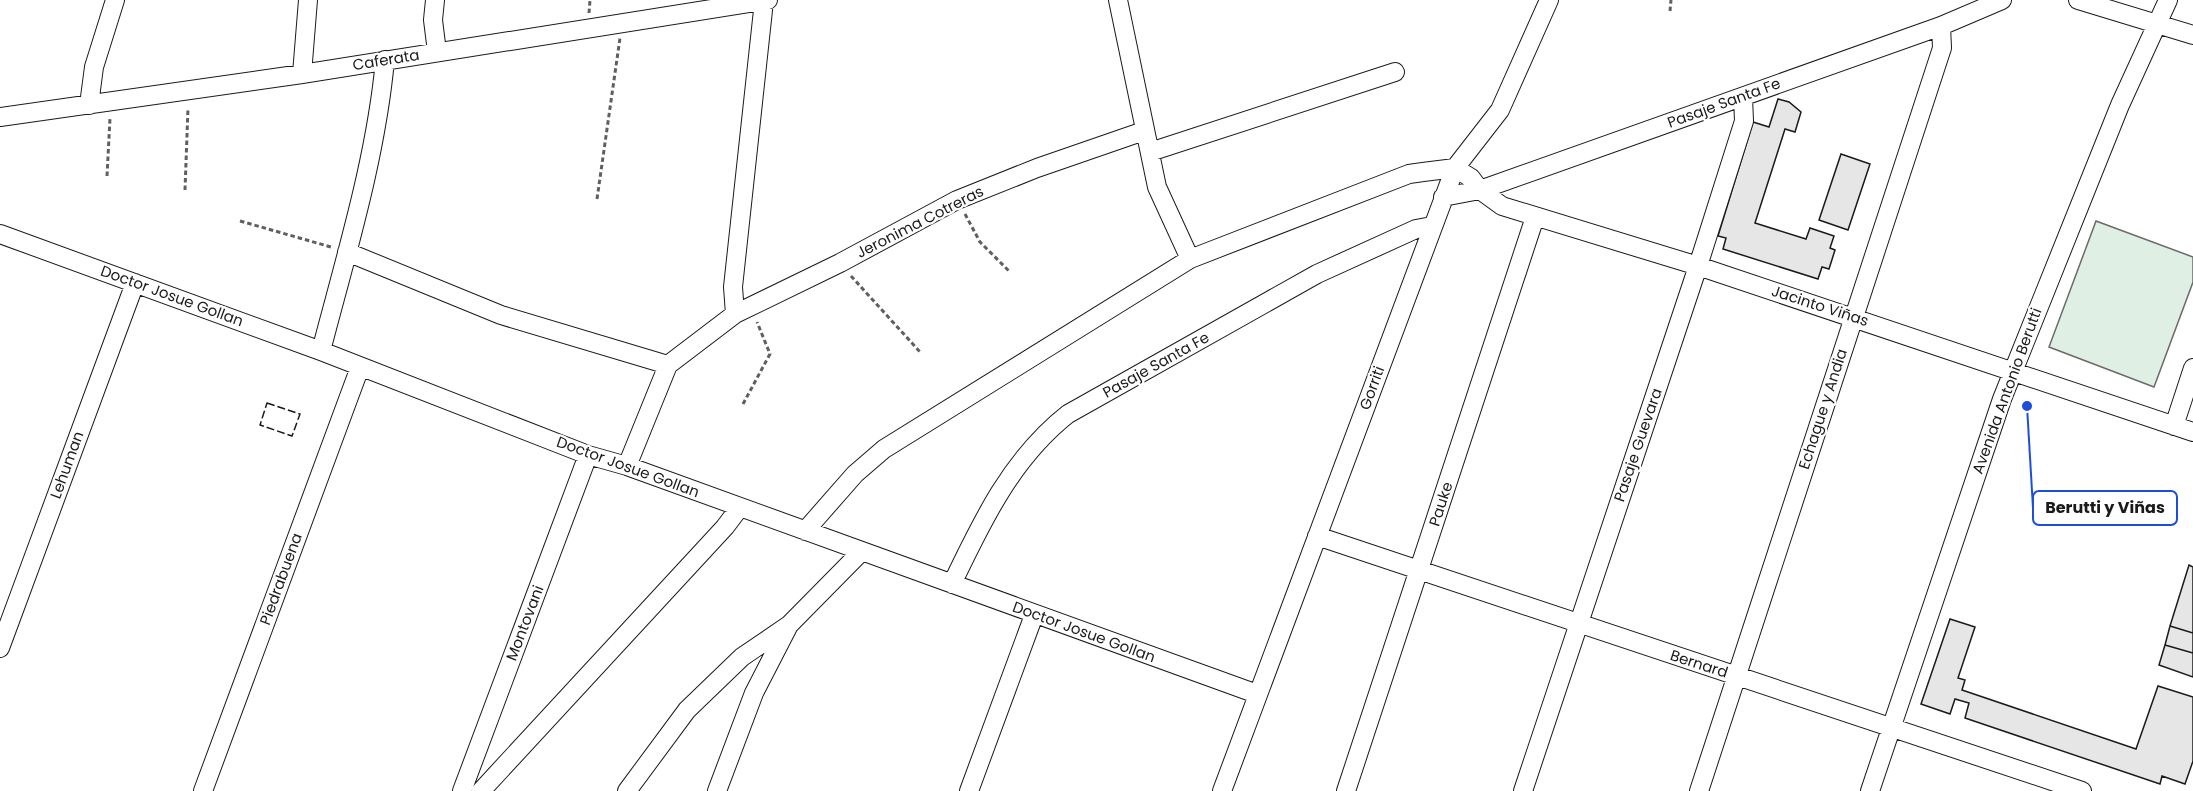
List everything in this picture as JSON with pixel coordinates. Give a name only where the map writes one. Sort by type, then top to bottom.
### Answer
[{"type":"street","points":[[89,105],[94,68],[115,0]]},
{"type":"street","points":[[302,74],[308,0]]},
{"type":"street","points":[[435,0],[433,20],[437,52]]},
{"type":"street","points":[[627,466],[668,365],[743,310],[733,287],[766,0]]},
{"type":"street","name":"Caferata","points":[[1,117],[302,74],[766,0]]},
{"type":"street","points":[[1118,0],[1157,187],[1190,259]]},
{"type":"street","name":"Gorriti","points":[[1222,791],[1443,197],[1455,168],[1505,103],[1549,0]]},
{"type":"street","name":"Pasaje Santa Fe","points":[[1443,197],[1480,190],[1941,26],[2002,0]]},
{"type":"street","points":[[2078,0],[2193,35]]},
{"type":"street","name":"Avenida Antonio Berutti","points":[[1870,791],[2012,371],[2050,273],[2168,0]]},
{"type":"street","name":"Echague y Andia","points":[[1699,791],[1852,316],[1942,48],[1941,26]]},
{"type":"street","points":[[321,351],[347,252],[381,102],[385,60]]},
{"type":"street","points":[[1150,152],[1395,72]]},
{"type":"street","name":"Pasaje Guevara","points":[[1523,791],[1744,121],[1743,97]]},
{"type":"street","name":"Jeronima Cotreras","points":[[743,310],[840,263],[957,200],[1037,168],[1144,131]]},
{"type":"street","points":[[805,531],[855,474],[884,449],[1190,259],[1409,174],[1455,168]]},
{"type":"street","name":"Jacinto Viñas","points":[[1455,168],[1471,178],[1480,190],[1502,206],[1852,316],[2193,432]]},
{"type":"street","name":"Pauke","points":[[1346,791],[1535,217]]},
{"type":"street","name":"Pasaje Santa Fe","points":[[952,584],[1003,486],[1051,428],[1068,414],[1317,274],[1416,229],[1432,226]]},
{"type":"street","name":"Doctor Josue Gollan","points":[[0,234],[321,351],[588,455],[627,466],[1034,615],[1257,693]]},
{"type":"street","points":[[347,252],[501,315],[668,365]]},
{"type":"street","name":"Lehuman","points":[[0,648],[135,283]]},
{"type":"street","name":"Piedrabuena","points":[[203,791],[360,367]]},
{"type":"street","points":[[2174,426],[2193,368]]},
{"type":"street","name":"Montovani","points":[[462,791],[588,455]]},
{"type":"street","points":[[481,791],[726,527],[740,507]]},
{"type":"street","name":"Bernard","points":[[1317,536],[1892,728],[2045,785],[2082,791]]},
{"type":"street","points":[[627,791],[687,710],[742,657],[789,626],[862,551]]},
{"type":"street","points":[[969,791],[1034,615]]},
{"type":"street","points":[[717,791],[754,693],[789,626]]},
{"type":"path","points":[[1670,11],[1671,0]]},
{"type":"path","points":[[597,199],[622,22]]},
{"type":"path","points":[[185,190],[188,91]]},
{"type":"path","points":[[107,176],[111,101]]},
{"type":"path","points":[[957,200],[980,242],[1010,272]]},
{"type":"path","points":[[240,221],[347,252]]},
{"type":"path","points":[[840,263],[921,353]]},
{"type":"path","points":[[743,310],[770,354],[743,404]]},
{"type":"green space","points":[[2096,221],[2193,257],[2193,282],[2154,387],[2049,347]]},
{"type":"building","points":[[1778,99],[1789,102],[1801,112],[1795,132],[1785,129],[1755,223],[1806,239],[1810,228],[1834,236],[1830,248],[1835,250],[1829,269],[1822,267],[1818,279],[1723,249],[1726,238],[1718,236],[1753,122],[1769,127]]},
{"type":"building","points":[[1841,154],[1870,164],[1848,230],[1819,220]]},
{"type":"building","points":[[2189,565],[2193,567],[2193,633],[2170,626]]},
{"type":"building","points":[[1950,619],[1975,627],[1958,678],[1965,680],[1962,690],[2136,749],[2158,686],[2193,697],[2193,761],[2185,784],[2162,776],[2160,784],[1965,718],[1969,703],[1955,699],[1950,714],[1921,704]]},
{"type":"building","points":[[2170,626],[2193,633],[2193,653],[2165,645]]},
{"type":"building","points":[[2165,645],[2193,653],[2193,677],[2159,665]]},
{"type":"fence","points":[[267,403],[300,414],[292,436],[260,425],[267,403]]},
{"type":"place","name":"Berutti y Viñas","points":[[2027,406]]}]
